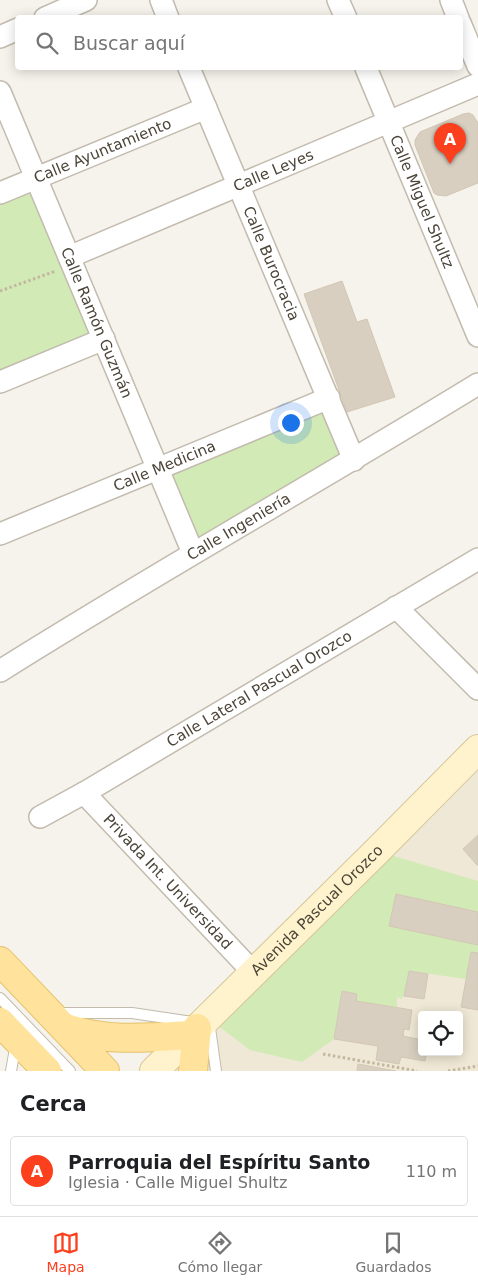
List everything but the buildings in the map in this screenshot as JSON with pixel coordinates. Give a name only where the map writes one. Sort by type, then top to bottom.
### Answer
[{"type":"main road","name":"Avenida Pascual Orozco","points":[[154,1071],[478,749]]},
{"type":"main road","points":[[0,961],[105,1071]]},
{"type":"main road","points":[[57,1020],[82,1034],[115,1039],[199,1026],[193,1071]]},
{"type":"street","points":[[52,15],[86,0]]},
{"type":"street","points":[[161,0],[167,15]]},
{"type":"street","points":[[338,0],[345,15]]},
{"type":"street","points":[[451,0],[457,15]]},
{"type":"street","points":[[0,37],[15,30]]},
{"type":"street","points":[[463,30],[478,66]]},
{"type":"street","name":"Calle Burocracia","points":[[191,70],[354,460]]},
{"type":"street","name":"Calle Miguel Shultz","points":[[367,70],[478,336]]},
{"type":"street","name":"Calle Leyes","points":[[72,261],[239,185],[478,84]]},
{"type":"street","name":"Calle Ramón Guzmán","points":[[0,92],[193,553]]},
{"type":"street","name":"Calle Ayuntamiento","points":[[0,193],[206,108]]},
{"type":"street","points":[[0,382],[104,339]]},
{"type":"street","name":"Calle Ingeniería","points":[[0,670],[193,553],[354,460],[478,384]]},
{"type":"street","name":"Calle Medicina","points":[[0,534],[329,398]]},
{"type":"street","name":"Calle Lateral Pascual Orozco","points":[[40,817],[84,793],[478,559]]},
{"type":"street","points":[[396,607],[478,689]]},
{"type":"street","name":"Privada Int. Universidad","points":[[84,793],[253,972]]},
{"type":"lane","points":[[0,998],[70,1071]]},
{"type":"lane","points":[[199,1026],[216,1071]]},
{"type":"path","points":[[0,291],[72,261]]},
{"type":"path","points":[[323,1054],[417,1071]]},
{"type":"path","points":[[448,1071],[478,1066]]},
{"type":"shaded area","points":[[478,749],[478,1071],[154,1071]]},
{"type":"green space","points":[[37,178],[104,339],[0,382],[0,193]]},
{"type":"green space","points":[[329,398],[354,460],[193,553],[158,469]]},
{"type":"green space","points":[[377,851],[478,881],[478,953],[466,979],[409,971],[404,996],[401,999],[397,997],[397,1007],[356,1001],[357,994],[342,991],[334,1039],[302,1062],[250,1050],[208,1018]]},
{"type":"place","name":"Parroquia del Espíritu Santo","points":[[450,164]]}]
